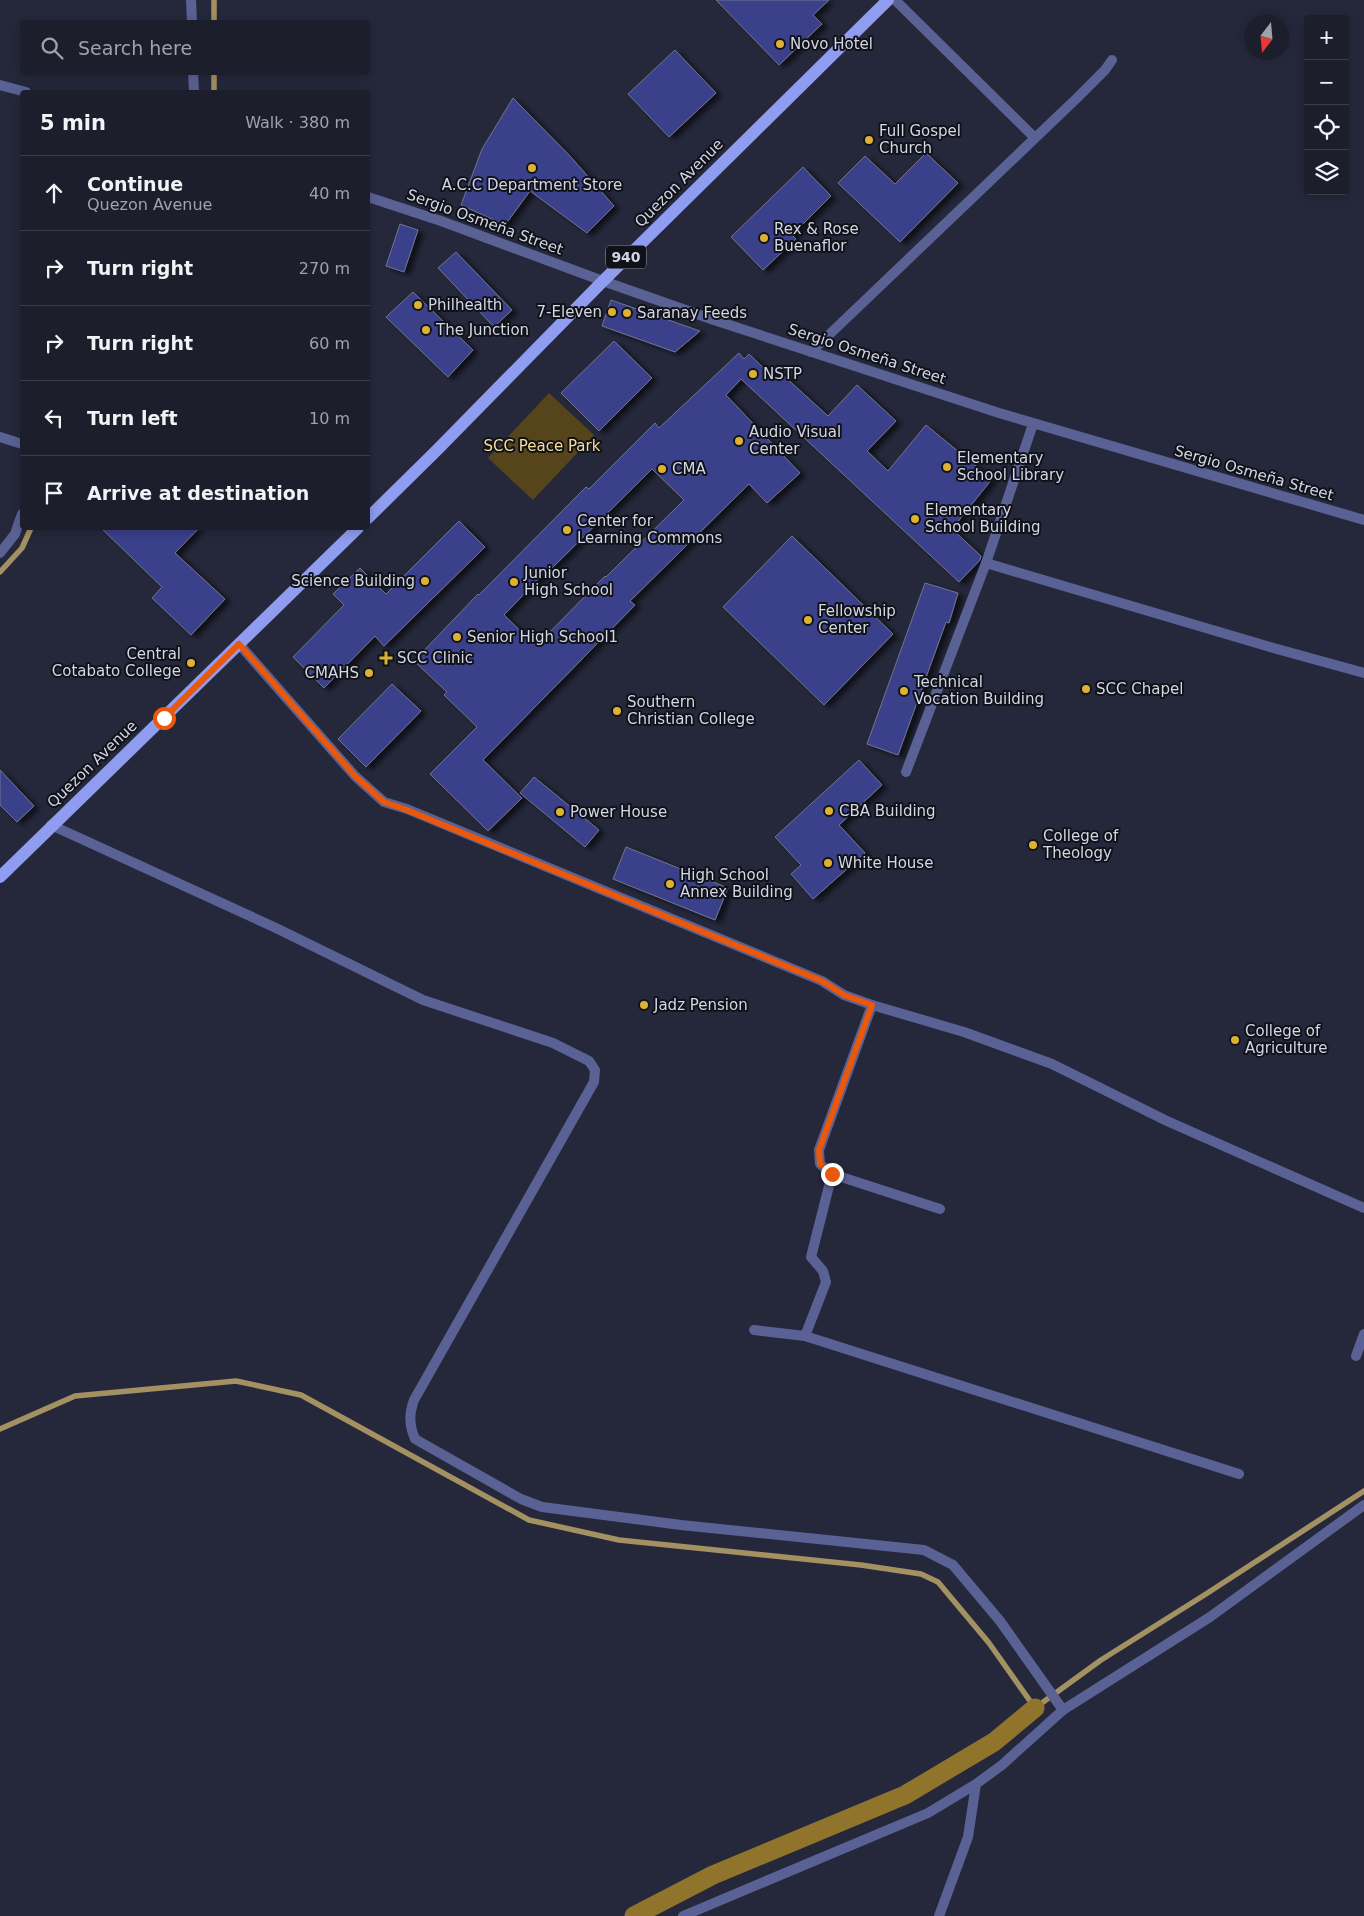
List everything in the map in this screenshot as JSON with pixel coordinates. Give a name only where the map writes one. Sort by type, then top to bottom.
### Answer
[{"type":"main road","name":"Quezon Avenue","points":[[370,516],[602,281],[888,0]]},
{"type":"main road","name":"Quezon Avenue","points":[[0,877],[356,530]]},
{"type":"street","points":[[191,0],[192,20]]},
{"type":"street","points":[[895,0],[1034,137]]},
{"type":"street","points":[[812,352],[1034,137],[1077,98],[1105,70],[1112,60]]},
{"type":"street","points":[[193,75],[194,90]]},
{"type":"street","points":[[0,85],[20,90]]},
{"type":"street","name":"Sergio Osmeña Street","points":[[370,198],[441,221],[602,281],[1033,424],[1364,520]]},
{"type":"street","points":[[906,772],[986,563],[1033,424]]},
{"type":"street","points":[[0,436],[20,443]]},
{"type":"street","points":[[0,552],[15,534],[20,520]]},
{"type":"street","points":[[986,563],[1364,673]]},
{"type":"street","points":[[239,644],[355,776],[384,802],[450,827],[822,981],[844,995],[964,1032],[1052,1064],[1167,1121],[1364,1208]]},
{"type":"street","points":[[51,826],[276,928],[423,1000],[553,1043],[590,1061],[595,1070],[594,1082],[414,1400],[411,1410],[410,1428],[415,1439],[514,1494],[542,1507],[681,1525],[924,1550],[937,1555],[953,1565],[1000,1621],[1063,1710]]},
{"type":"street","points":[[872,1005],[819,1150],[820,1164],[832,1174],[940,1209]]},
{"type":"street","points":[[805,1336],[826,1282],[823,1271],[811,1257],[832,1174]]},
{"type":"street","points":[[754,1330],[805,1336],[1238,1474]]},
{"type":"street","points":[[1356,1356],[1364,1334]]},
{"type":"street","points":[[683,1916],[928,1813],[976,1784],[1002,1765],[1063,1710],[1210,1617],[1364,1505]]},
{"type":"street","points":[[939,1916],[968,1836],[976,1784]]},
{"type":"green space","name":"SCC Peace Park","points":[[549,393],[594,435],[533,500],[488,458]]},
{"type":"building","name":"Novo Hotel","points":[[716,0],[829,0],[813,15],[822,24],[779,65]]},
{"type":"building","points":[[675,50],[716,93],[669,137],[628,94]]},
{"type":"building","points":[[513,98],[570,156],[614,206],[587,233],[530,191],[505,225],[461,205],[482,149]]},
{"type":"building","points":[[926,153],[958,183],[900,242],[838,183],[865,156],[895,184]]},
{"type":"building","points":[[803,167],[831,196],[792,235],[796,239],[763,270],[731,237]]},
{"type":"building","points":[[400,224],[418,230],[404,272],[386,266]]},
{"type":"building","points":[[456,252],[512,310],[494,327],[438,268]]},
{"type":"building","name":"The Junction","points":[[413,292],[473,350],[448,377],[386,317]]},
{"type":"building","name":"Saranay Feeds","points":[[611,300],[700,331],[675,352],[602,326]]},
{"type":"building","points":[[614,341],[652,378],[599,431],[561,393]]},
{"type":"building","points":[[739,353],[744,359],[749,354],[777,381],[783,375],[828,416],[857,385],[896,421],[867,451],[888,471],[926,425],[992,479],[952,529],[981,556],[980,560],[959,582],[741,379],[726,395],[800,473],[767,503],[749,484],[630,601],[635,605],[483,760],[522,798],[488,831],[430,774],[477,727],[444,695],[447,692],[414,661],[478,594],[586,487],[589,489],[655,423],[659,428]],"holes":[[[652,469],[684,500],[536,646],[504,615],[546,571],[548,572]]]},
{"type":"building","name":"Science Building","points":[[459,521],[485,547],[384,646],[375,636],[324,688],[293,657],[344,605],[333,594],[360,568],[386,594]]},
{"type":"building","points":[[103,530],[197,530],[175,553],[225,599],[191,635],[152,598],[162,587]]},
{"type":"building","name":"Fellowship Center","points":[[792,536],[893,634],[824,705],[723,607]]},
{"type":"building","name":"Technical Vocation Building","points":[[925,583],[958,593],[949,623],[946,622],[898,755],[867,744]]},
{"type":"building","points":[[392,684],[421,711],[366,767],[338,739]]},
{"type":"building","name":"CBA Building","points":[[859,760],[882,785],[839,825],[865,853],[813,899],[791,874],[801,865],[775,837]]},
{"type":"building","points":[[0,770],[34,806],[17,822],[0,805]]},
{"type":"building","name":"Power House","points":[[534,777],[599,830],[585,847],[520,793]]},
{"type":"building","name":"High School Annex Building","points":[[626,847],[728,888],[715,920],[613,879]]},
{"type":"waterway","points":[[214,0],[214,20]]},
{"type":"waterway","points":[[214,75],[214,90]]},
{"type":"waterway","points":[[0,572],[22,548],[30,530]]},
{"type":"waterway","points":[[0,1429],[75,1396],[236,1381],[301,1395],[529,1520],[619,1540],[861,1565],[921,1574],[938,1582],[989,1643],[1035,1708],[1101,1660],[1364,1491]]},
{"type":"waterway","points":[[634,1916],[713,1875],[905,1795],[994,1742],[1035,1708]]},
{"type":"place","name":"Novo Hotel","points":[[780,44]]},
{"type":"place","name":"Full Gospel Church","points":[[869,140]]},
{"type":"place","name":"A.C.C Department Store","points":[[532,168]]},
{"type":"place","name":"Rex & Rose Buenaflor","points":[[764,238]]},
{"type":"place","name":"Philhealth","points":[[418,305]]},
{"type":"place","name":"7-Eleven","points":[[612,312]]},
{"type":"place","name":"Saranay Feeds","points":[[627,313]]},
{"type":"place","name":"The Junction","points":[[426,330]]},
{"type":"place","name":"NSTP","points":[[753,374]]},
{"type":"place","name":"Audio Visual Center","points":[[739,441]]},
{"type":"place","name":"Elementary School Library","points":[[947,467]]},
{"type":"place","name":"CMA","points":[[662,469]]},
{"type":"place","name":"Elementary School Building","points":[[915,519]]},
{"type":"place","name":"Center for Learning Commons","points":[[567,530]]},
{"type":"place","name":"Science Building","points":[[425,581]]},
{"type":"place","name":"Junior High School","points":[[514,582]]},
{"type":"place","name":"Fellowship Center","points":[[808,620]]},
{"type":"place","name":"Senior High School1","points":[[457,637]]},
{"type":"place","name":"SCC Clinic","points":[[386,658]]},
{"type":"place","name":"Central Cotabato College","points":[[191,663]]},
{"type":"place","name":"CMAHS","points":[[369,673]]},
{"type":"place","name":"SCC Chapel","points":[[1086,689]]},
{"type":"place","name":"Technical Vocation Building","points":[[904,691]]},
{"type":"place","name":"Southern Christian College","points":[[617,711]]},
{"type":"place","name":"CBA Building","points":[[829,811]]},
{"type":"place","name":"Power House","points":[[560,812]]},
{"type":"place","name":"College of Theology","points":[[1033,845]]},
{"type":"place","name":"White House","points":[[828,863]]},
{"type":"place","name":"High School Annex Building","points":[[670,884]]},
{"type":"place","name":"Jadz Pension","points":[[644,1005]]},
{"type":"place","name":"College of Agriculture","points":[[1235,1040]]},
{"type":"route","points":[[164,718],[239,644],[355,776],[384,802],[822,981],[844,995],[872,1005],[819,1150],[820,1164],[832,1174]]}]
